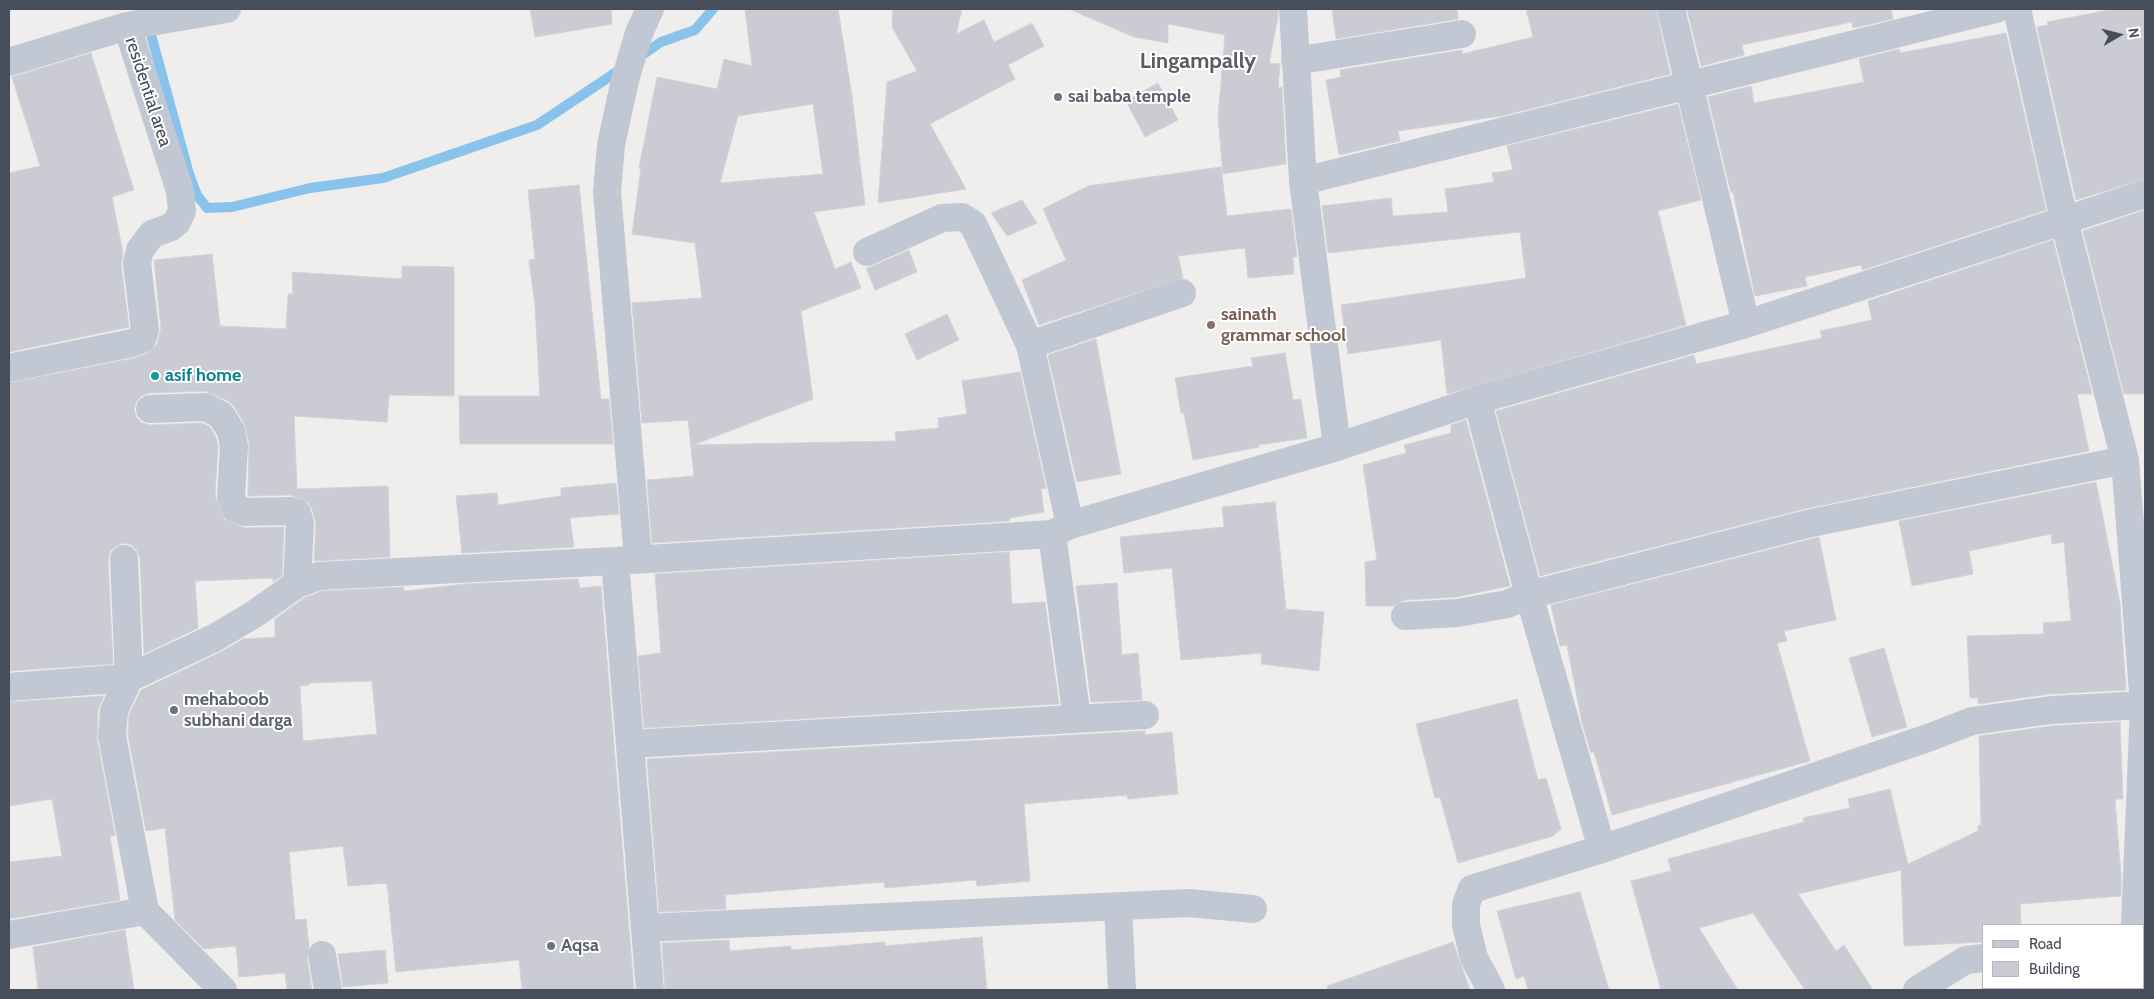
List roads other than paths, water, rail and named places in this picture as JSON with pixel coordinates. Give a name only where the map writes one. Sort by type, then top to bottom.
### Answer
[{"type":"street","points":[[129,25],[227,9]]},
{"type":"street","points":[[650,9],[639,34],[625,80],[611,145],[607,192],[626,560],[630,744],[650,990]]},
{"type":"street","points":[[1293,9],[1303,181],[1337,447]]},
{"type":"street","points":[[1672,9],[1746,324]]},
{"type":"street","points":[[1303,181],[1689,86],[1913,19],[1996,9]]},
{"type":"street","points":[[2017,9],[2064,220],[2125,460],[2145,706],[2135,924]]},
{"type":"street","name":"residential area","points":[[9,62],[129,25],[180,191],[182,211],[171,228],[152,234],[140,250],[137,263],[145,330],[142,340],[9,368]]},
{"type":"street","points":[[1296,61],[1462,34]]},
{"type":"street","points":[[9,687],[129,678],[214,638],[253,615],[297,584],[319,576],[626,560],[1061,529],[1337,447],[1477,400],[1746,324],[2145,194]]},
{"type":"street","points":[[867,252],[942,218],[962,217],[973,224],[1030,345],[1061,529],[1077,719]]},
{"type":"street","points":[[1030,345],[1182,293]]},
{"type":"street","points":[[1477,400],[1529,595],[1602,850]]},
{"type":"street","points":[[150,409],[205,407],[221,415],[231,432],[234,446],[231,496],[235,508],[246,512],[290,511],[298,513],[300,524],[297,584]]},
{"type":"street","points":[[1405,616],[1458,613],[1507,604],[1529,595],[1812,524],[2125,460]]},
{"type":"street","points":[[124,559],[129,678],[114,711],[112,736],[145,911],[222,990]]},
{"type":"street","points":[[1491,990],[1474,958],[1466,925],[1466,904],[1472,889],[1602,850],[1928,738],[1972,721],[2051,710],[2145,706]]},
{"type":"street","points":[[630,744],[1146,715]]},
{"type":"street","points":[[645,928],[1188,903],[1253,909]]},
{"type":"street","points":[[1118,907],[1122,990]]},
{"type":"street","points":[[9,935],[145,911]]},
{"type":"street","points":[[322,955],[328,990]]},
{"type":"street","points":[[1916,990],[1966,960],[1982,958]]},
{"type":"waterway","points":[[144,9],[189,174],[197,195],[207,208],[232,207],[310,188],[383,178],[537,125],[624,67]]},
{"type":"waterway","points":[[638,58],[661,42],[695,30],[713,9]]},
{"type":"place","name":"sai baba temple","points":[[1058,97]]},
{"type":"place","name":"sainath grammar school","points":[[1211,325]]},
{"type":"place","name":"asif home","points":[[155,376]]},
{"type":"place","name":"mehaboob subhani darga","points":[[174,710]]},
{"type":"place","name":"Aqsa","points":[[551,946]]},
{"type":"district","name":"Lingampally","points":[[1198,62]]}]
